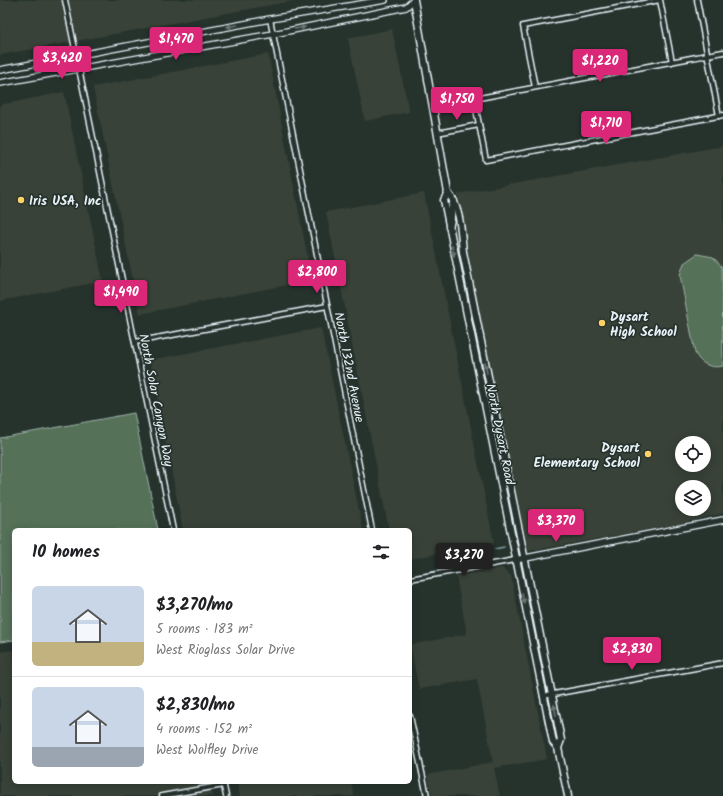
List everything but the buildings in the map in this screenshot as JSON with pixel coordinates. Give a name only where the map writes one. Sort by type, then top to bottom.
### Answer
[{"type":"main road","points":[[0,70],[270,19],[385,0]]},
{"type":"main road","points":[[0,82],[273,34],[406,7],[414,0]]},
{"type":"main road","name":"North Dysart Road","points":[[414,0],[448,193],[454,201],[523,558],[561,740],[558,748]]},
{"type":"main road","name":"North Dysart Road","points":[[448,193],[444,200],[449,228],[515,560],[553,742],[558,748],[568,796]]},
{"type":"main road","points":[[449,228],[452,220],[450,210],[454,201]]},
{"type":"main road","points":[[515,560],[723,520]]},
{"type":"street","name":"North Solar Canyon Way","points":[[66,0],[173,528]]},
{"type":"street","points":[[535,87],[523,26],[660,0],[672,62]]},
{"type":"street","points":[[697,0],[707,55],[721,116],[486,160],[474,99],[535,87],[672,62],[707,55],[723,52]]},
{"type":"street","name":"North 132nd Avenue","points":[[270,19],[372,528]]},
{"type":"street","points":[[437,133],[479,125]]},
{"type":"street","points":[[135,342],[327,306]]},
{"type":"street","points":[[412,579],[515,560]]},
{"type":"street","points":[[543,696],[723,663]]},
{"type":"street","points":[[412,725],[427,796]]},
{"type":"street","points":[[162,796],[218,784]]},
{"type":"street","points":[[223,784],[226,796]]},
{"type":"shaded area","points":[[0,0],[298,0],[0,55]]},
{"type":"shaded area","points":[[392,29],[409,112],[365,121],[348,38]]},
{"type":"shaded area","points":[[268,54],[312,280],[140,314],[93,87]]},
{"type":"shaded area","points":[[64,92],[103,281],[0,301],[0,105]]},
{"type":"shaded area","name":"Dysart High School","points":[[723,146],[723,513],[711,516],[679,524],[529,551],[527,548],[467,254],[466,235],[458,194]]},
{"type":"shaded area","points":[[424,193],[494,543],[412,559],[412,528],[389,528],[326,212]]},
{"type":"shaded area","points":[[321,328],[363,528],[183,528],[150,360]]},
{"type":"shaded area","points":[[502,568],[511,576],[547,759],[494,768],[500,796],[432,796],[427,775],[493,762],[477,679],[419,689],[412,655],[412,645],[467,634],[456,576]]},
{"type":"shaded area","points":[[12,650],[12,784],[210,784],[213,796],[0,796],[0,652]]},
{"type":"shaded area","points":[[237,784],[351,784],[354,796],[240,796]]},
{"type":"green space","points":[[697,254],[713,257],[722,267],[723,366],[719,367],[706,365],[697,357],[695,353],[680,275],[684,263]]},
{"type":"green space","points":[[134,413],[158,528],[12,528],[12,640],[0,642],[0,438]]},
{"type":"waterway","points":[[495,549],[504,547]]},
{"type":"place","name":"Iris USA, Inc","points":[[21,200]]},
{"type":"place","name":"Dysart High School","points":[[602,323]]},
{"type":"place","name":"Dysart Elementary School","points":[[648,454]]}]
